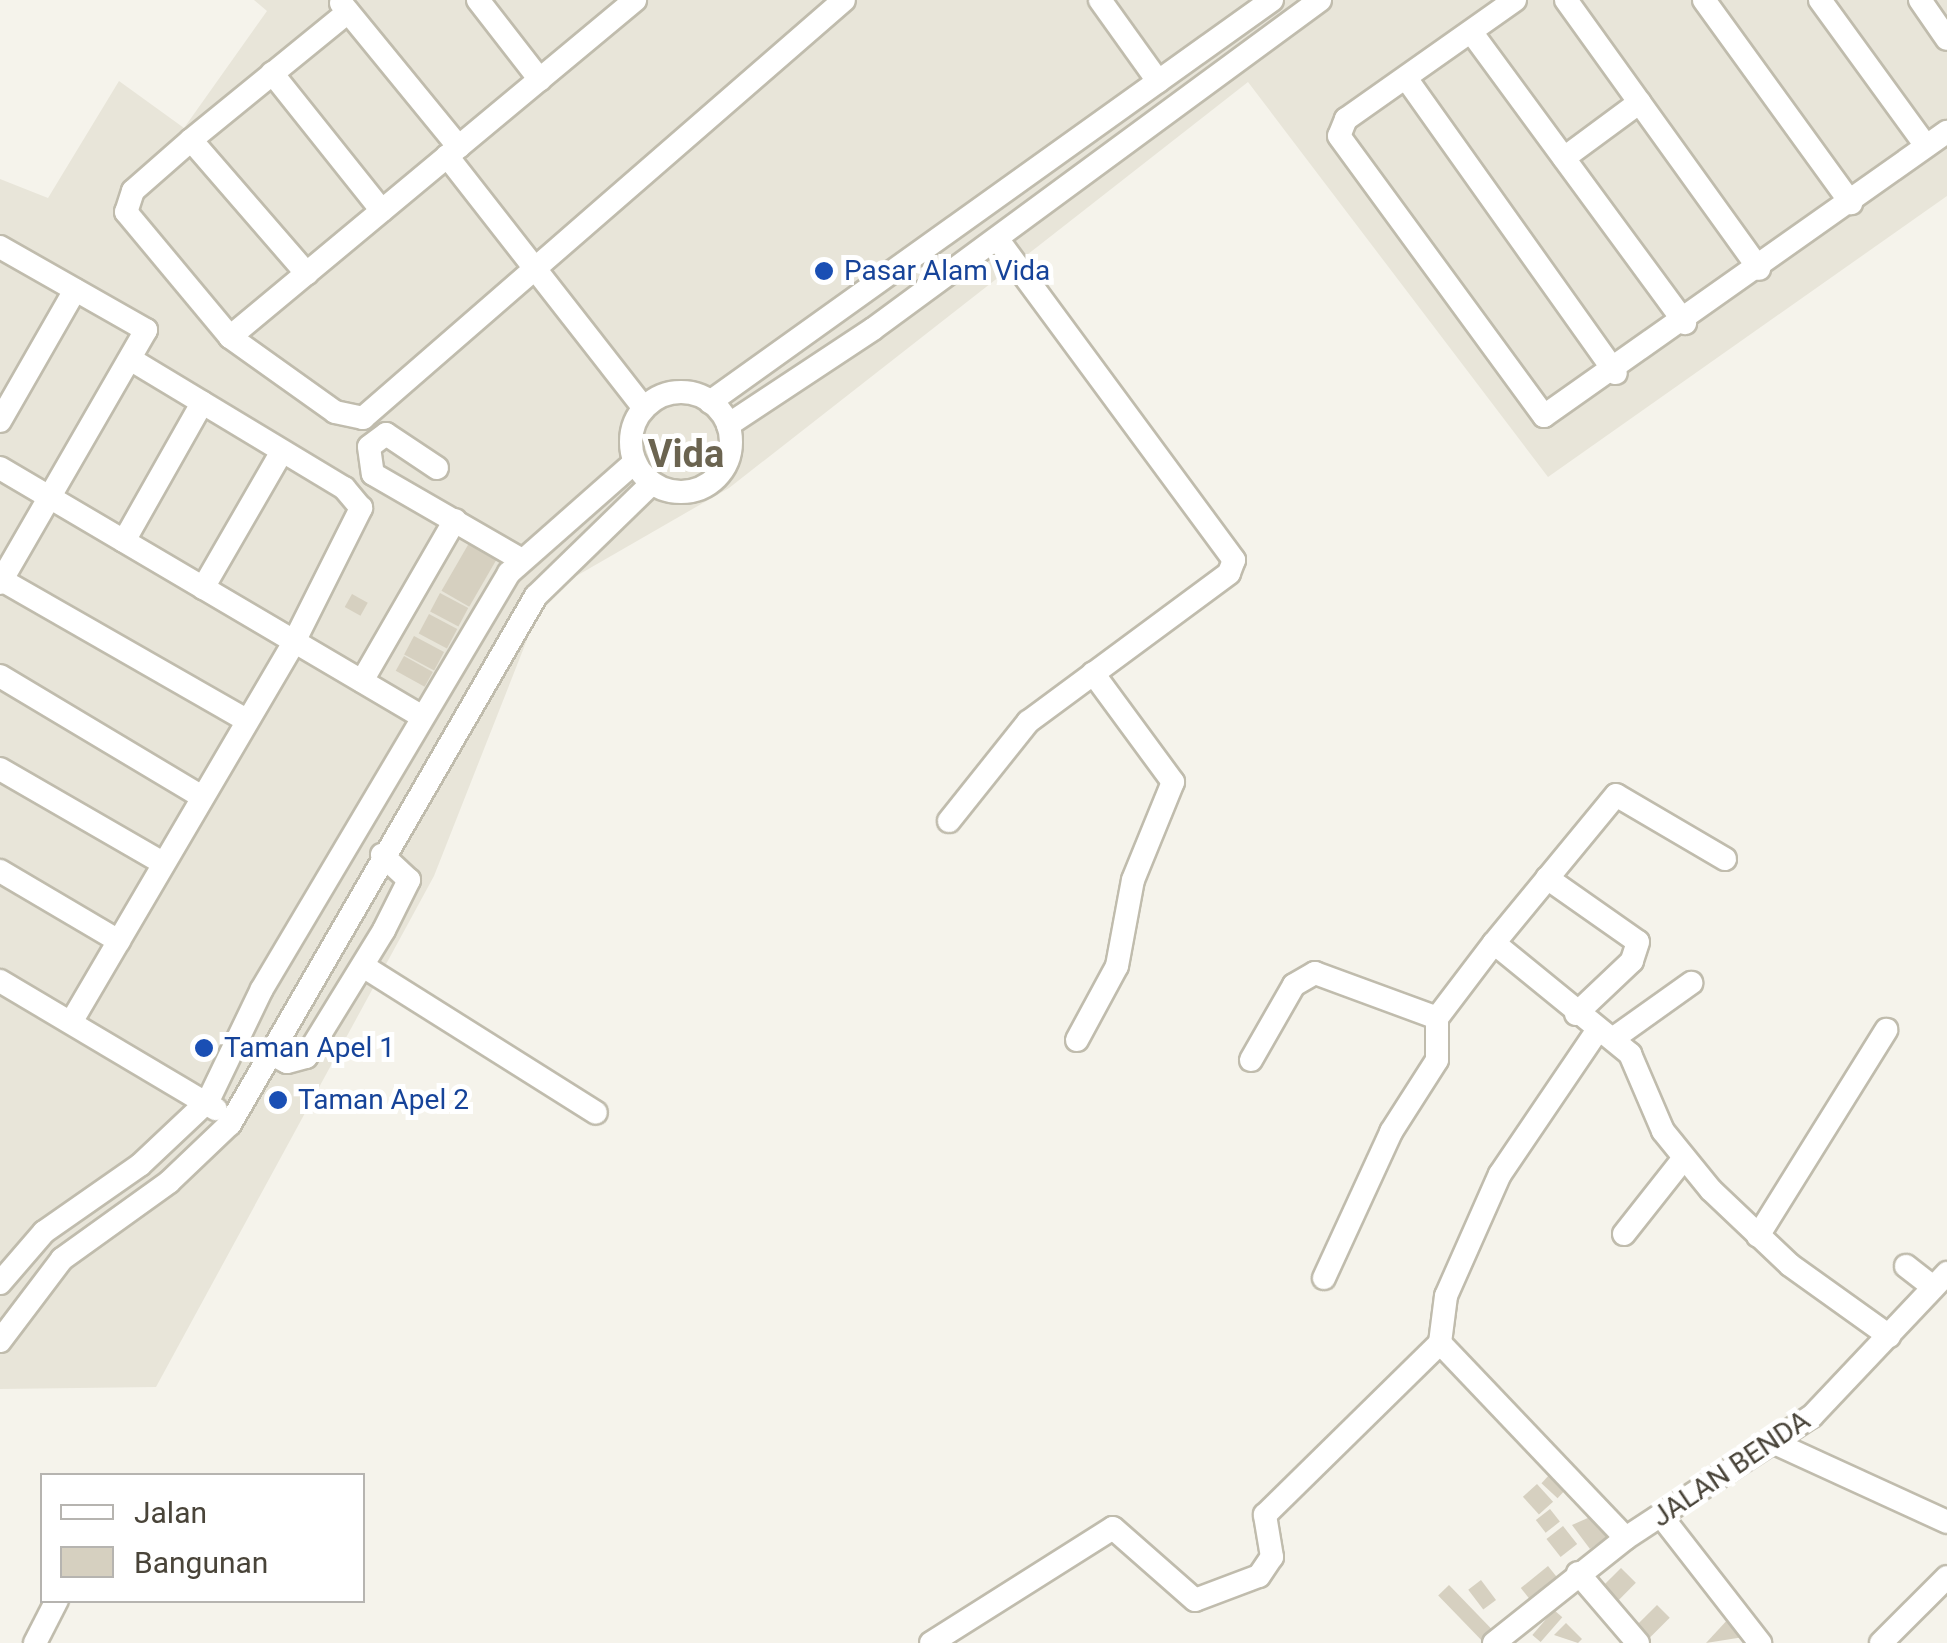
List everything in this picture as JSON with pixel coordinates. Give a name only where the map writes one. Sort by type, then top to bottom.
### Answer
[{"type":"street","points":[[478,0],[540,80]]},
{"type":"street","points":[[230,337],[635,0]]},
{"type":"street","points":[[644,408],[530,263],[453,152],[343,6],[134,192],[126,212],[230,337],[336,412],[362,418],[530,263],[844,0]]},
{"type":"street","points":[[1100,0],[1158,82]]},
{"type":"street","points":[[710,402],[1272,0]]},
{"type":"street","points":[[728,424],[997,238],[1320,0]]},
{"type":"street","points":[[1515,0],[1339,127],[1343,149],[1536,413],[1551,416],[1616,373],[1947,132]]},
{"type":"street","points":[[1566,0],[1759,269]]},
{"type":"street","points":[[1704,0],[1852,203]]},
{"type":"street","points":[[1820,0],[1926,146]]},
{"type":"street","points":[[1920,0],[1947,39]]},
{"type":"street","points":[[1472,33],[1685,323]]},
{"type":"street","points":[[272,73],[382,211]]},
{"type":"street","points":[[1406,78],[1616,373]]},
{"type":"street","points":[[1564,158],[1640,102]]},
{"type":"street","points":[[190,140],[307,274]]},
{"type":"street","points":[[949,822],[1028,722],[1229,573],[1233,554],[997,238]]},
{"type":"street","points":[[0,247],[146,330],[1,581],[246,720]]},
{"type":"street","points":[[0,421],[75,290]]},
{"type":"street","points":[[73,1019],[296,640],[361,508],[132,360]]},
{"type":"street","points":[[670,394],[710,402],[728,424],[730,452],[706,486],[679,492],[652,483],[635,462],[632,433],[644,408],[670,394]]},
{"type":"street","points":[[124,541],[202,404]]},
{"type":"street","points":[[436,468],[386,434],[369,447],[373,474],[552,577]]},
{"type":"street","points":[[203,588],[281,453]]},
{"type":"street","points":[[0,1283],[44,1232],[140,1165],[208,1100],[421,716],[522,558],[635,462]]},
{"type":"street","points":[[0,468],[421,716]]},
{"type":"street","points":[[0,1341],[62,1259],[169,1182],[230,1124],[382,855],[552,577],[652,483]]},
{"type":"street","points":[[362,681],[455,520]]},
{"type":"street","points":[[1078,1040],[1119,959],[1131,887],[1173,782],[1093,673]]},
{"type":"street","points":[[0,676],[202,797]]},
{"type":"street","points":[[0,769],[164,863]]},
{"type":"street","points":[[1324,1278],[1391,1132],[1437,1060],[1437,1018],[1616,795],[1725,859]]},
{"type":"street","points":[[268,1052],[287,1062],[306,1057],[363,966],[409,880],[382,855]]},
{"type":"street","points":[[0,871],[119,941]]},
{"type":"street","points":[[1547,878],[1638,942],[1632,961],[1576,1014]]},
{"type":"street","points":[[1494,943],[1605,1034],[1684,1158],[1758,1236],[1888,1336]]},
{"type":"street","points":[[363,966],[596,1112]]},
{"type":"street","points":[[1251,1060],[1294,985],[1315,972],[1437,1018]]},
{"type":"street","points":[[0,981],[73,1019],[208,1100],[230,1124]]},
{"type":"street","points":[[931,1643],[1113,1528],[1195,1600],[1258,1576],[1272,1556],[1265,1515],[1440,1343],[1446,1296],[1500,1174],[1605,1034],[1691,982]]},
{"type":"street","points":[[1758,1236],[1886,1030]]},
{"type":"street","points":[[1624,1234],[1684,1158]]},
{"type":"street","points":[[1906,1266],[1940,1280]]},
{"type":"street","name":"JALAN BENDA","points":[[1494,1643],[1626,1538],[1777,1444],[1940,1280]]},
{"type":"street","points":[[1440,1343],[1626,1538]]},
{"type":"street","points":[[1777,1444],[1947,1522]]},
{"type":"street","points":[[1662,1517],[1760,1643]]},
{"type":"street","points":[[1578,1574],[1638,1643]]},
{"type":"street","points":[[1881,1643],[1947,1577]]},
{"type":"street","points":[[35,1643],[55,1603]]},
{"type":"shaded area","points":[[254,0],[1947,0],[1947,196],[1548,477],[1248,82],[729,488],[545,594],[434,876],[156,1387],[0,1389],[0,179],[48,198],[119,81],[184,128],[267,11]]},
{"type":"building","points":[[472,538],[500,554],[469,607],[442,591]]},
{"type":"building","points":[[440,593],[468,608],[458,627],[430,612]]},
{"type":"building","points":[[352,594],[368,603],[360,616],[345,607]]},
{"type":"building","points":[[429,614],[457,629],[447,648],[419,633]]},
{"type":"building","points":[[414,636],[444,652],[434,671],[404,655]]},
{"type":"building","points":[[404,656],[433,672],[425,687],[396,671]]},
{"type":"building","points":[[1551,1473],[1567,1488],[1558,1498],[1541,1483]]},
{"type":"building","points":[[1537,1484],[1553,1502],[1539,1515],[1523,1497]]},
{"type":"building","points":[[1550,1509],[1560,1522],[1546,1533],[1536,1520]]},
{"type":"building","points":[[1599,1513],[1613,1532],[1590,1549],[1572,1525]]},
{"type":"building","points":[[1563,1526],[1577,1544],[1561,1557],[1546,1539]]},
{"type":"building","points":[[1548,1566],[1557,1577],[1530,1599],[1521,1588]]},
{"type":"building","points":[[1621,1568],[1636,1583],[1616,1603],[1601,1588]]},
{"type":"building","points":[[1481,1580],[1496,1600],[1483,1610],[1468,1590]]},
{"type":"building","points":[[1449,1585],[1493,1630],[1482,1641],[1438,1595]]},
{"type":"building","points":[[1657,1605],[1670,1618],[1646,1641],[1634,1628]]},
{"type":"building","points":[[1554,1610],[1562,1617],[1541,1642],[1532,1635]]},
{"type":"building","points":[[1730,1617],[1750,1636],[1706,1643]]},
{"type":"building","points":[[1566,1623],[1582,1639],[1578,1643],[1554,1635]]},
{"type":"place","name":"Pasar Alam Vida","points":[[824,271]]},
{"type":"place","name":"Taman Apel 1","points":[[204,1048]]},
{"type":"place","name":"Taman Apel 2","points":[[278,1100]]},
{"type":"district","name":"Vida","points":[[686,455]]}]
